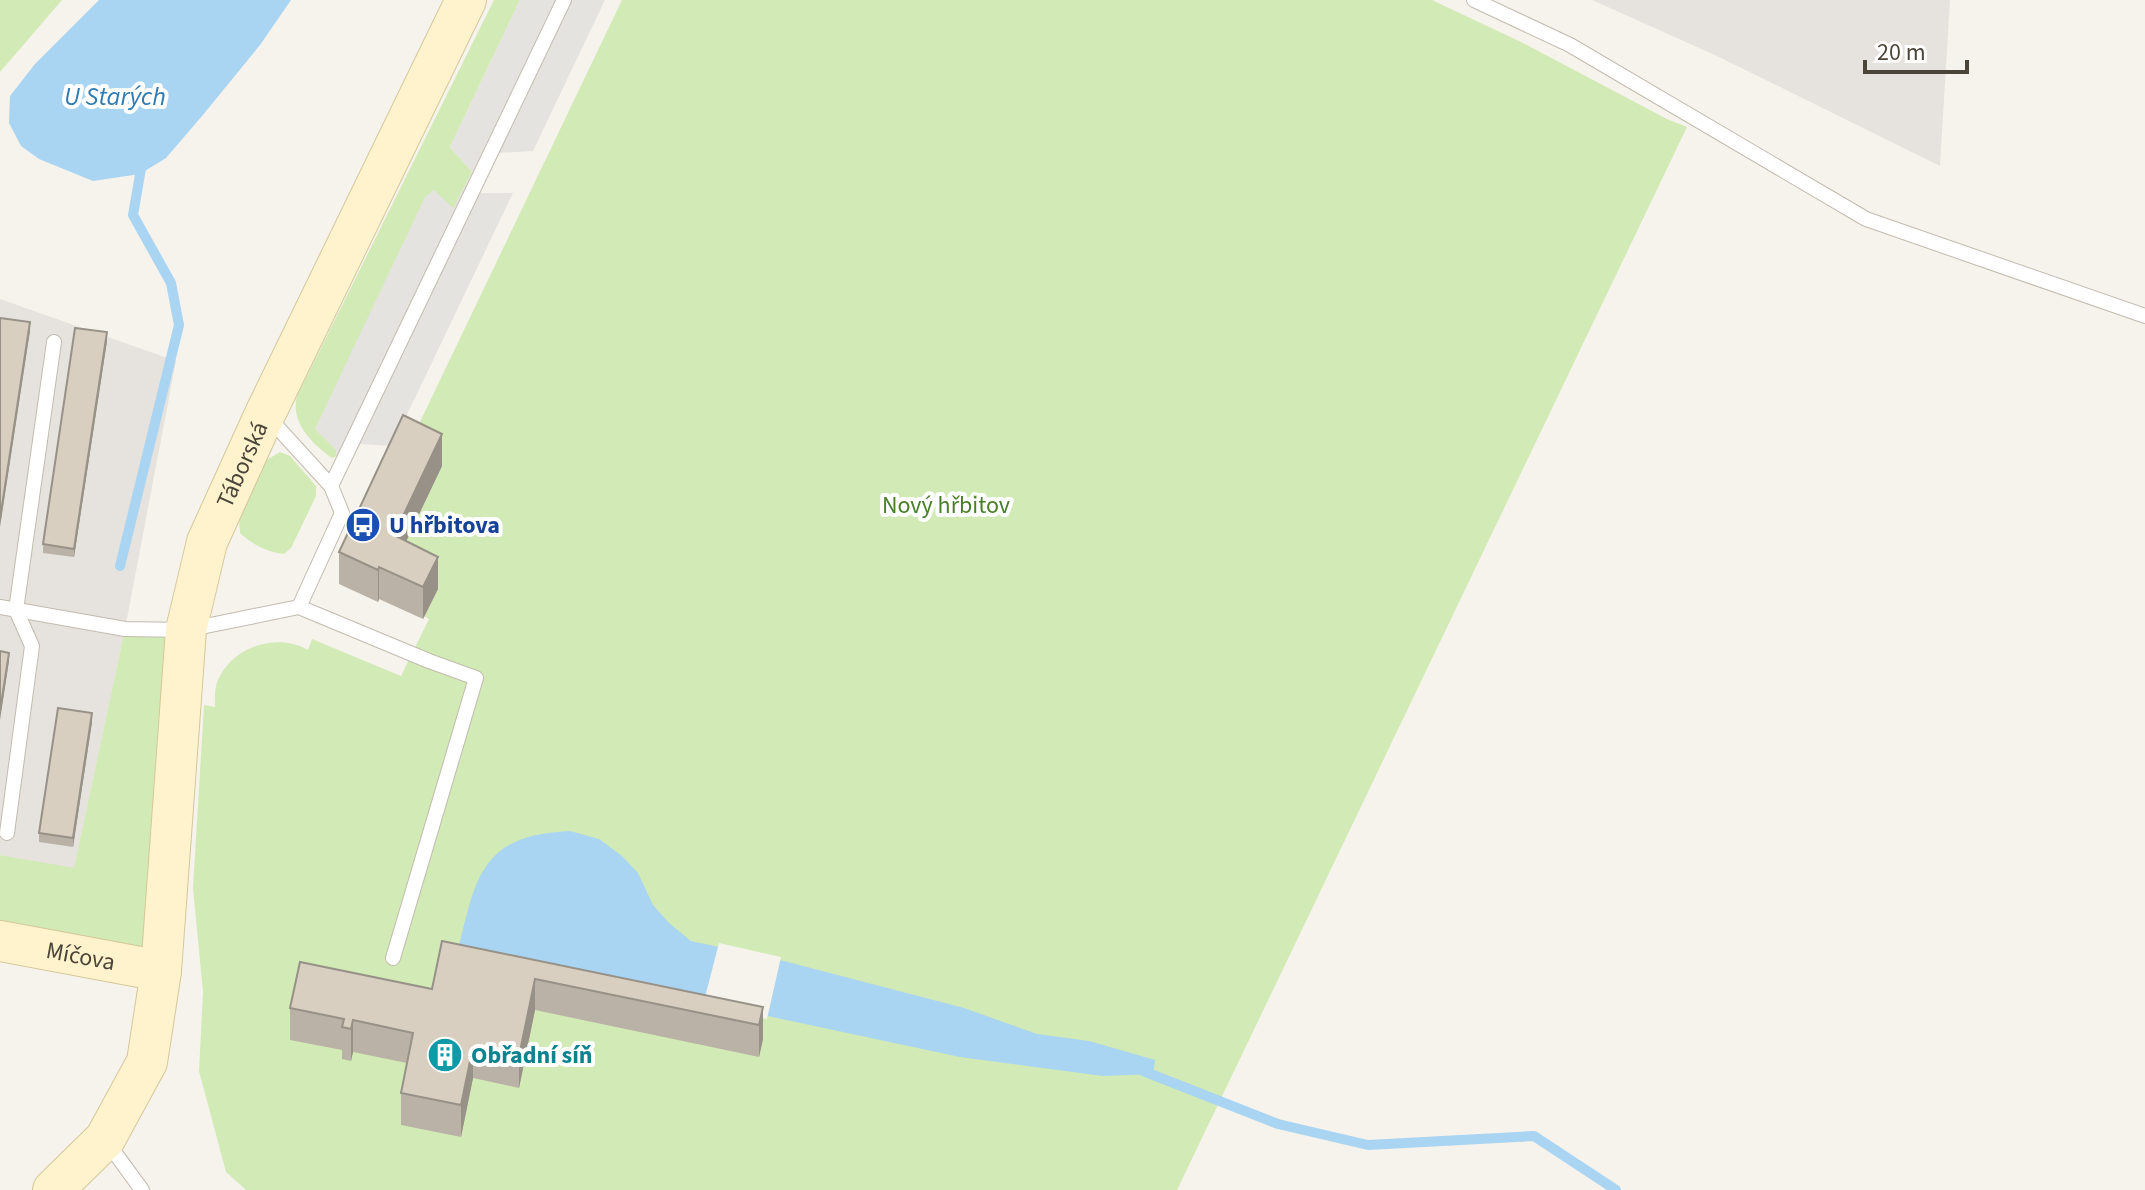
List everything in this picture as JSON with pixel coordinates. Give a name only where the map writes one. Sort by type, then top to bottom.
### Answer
[{"type":"street","name":"Táborská","points":[[53,1190],[105,1139],[147,1062],[161,971],[186,630],[207,542],[265,414],[466,0]]},
{"type":"street","name":"Míčova","points":[[0,941],[161,971]]},
{"type":"lane","points":[[331,486],[564,0]]},
{"type":"lane","points":[[1474,0],[1570,45],[1866,219],[2145,316]]},
{"type":"lane","points":[[7,833],[32,646],[16,610],[54,342]]},
{"type":"lane","points":[[265,414],[331,486],[342,513],[299,607]]},
{"type":"lane","points":[[0,607],[125,629],[186,630],[299,607],[476,678],[393,958]]},
{"type":"lane","points":[[105,1139],[142,1190]]},
{"type":"shaded area","points":[[520,0],[605,0],[533,151],[497,153],[479,193],[513,193],[392,446],[359,444],[356,452],[344,458],[337,456],[336,450],[315,429],[425,197],[434,190],[453,208],[472,172],[450,147]]},
{"type":"shaded area","points":[[1592,0],[1950,0],[1940,166],[1717,56]]},
{"type":"shaded area","points":[[0,299],[176,361],[125,629],[74,869],[0,855]]},
{"type":"green space","points":[[0,0],[62,0],[0,72]]},
{"type":"green space","points":[[494,0],[520,0],[450,147],[472,172],[336,450],[337,456],[332,458],[304,432],[297,415],[297,396]]},
{"type":"green space","name":"Nový hřbitov","points":[[622,0],[1432,0],[1687,127],[1177,1190],[246,1190],[226,1172],[199,1071],[203,992],[193,888],[204,705],[215,707],[218,680],[236,656],[259,645],[272,643],[297,645],[308,650],[312,639],[401,676],[429,619],[424,616],[438,589],[394,567],[407,449]]},
{"type":"green space","points":[[280,452],[290,456],[316,486],[316,496],[291,548],[284,554],[266,550],[245,537],[240,533],[239,519],[265,461]]},
{"type":"green space","points":[[125,629],[186,630],[161,971],[0,941],[0,855],[74,868]]},
{"type":"water","name":"U Starých","points":[[99,0],[291,0],[260,45],[166,158],[140,174],[93,181],[39,159],[21,146],[9,123],[10,96],[35,64]]},
{"type":"water","points":[[570,831],[599,839],[622,856],[638,873],[653,905],[691,941],[784,961],[964,1008],[1037,1034],[1089,1041],[1155,1060],[1153,1074],[1103,1076],[960,1057],[458,950],[471,900],[488,864],[501,851],[518,841],[541,834]]},
{"type":"pier","points":[[719,943],[781,957],[767,1019],[703,1005]]},
{"type":"building","points":[[0,318],[30,322],[0,519]]},
{"type":"building","points":[[75,328],[107,332],[74,549],[43,544]]},
{"type":"building","points":[[403,415],[442,434],[394,535],[438,557],[423,587],[339,552]]},
{"type":"building","points":[[0,651],[9,653],[0,711]]},
{"type":"building","points":[[58,708],[92,713],[73,838],[39,833]]},
{"type":"building","points":[[442,941],[763,1007],[759,1025],[535,979],[519,1056],[473,1047],[461,1105],[401,1093],[413,1033],[353,1020],[351,1029],[342,1027],[344,1019],[290,1008],[300,962],[432,989]]},
{"type":"waterway","points":[[120,566],[179,325],[171,283],[133,215],[142,163]]},
{"type":"waterway","points":[[1143,1071],[1278,1124],[1368,1145],[1534,1136],[1616,1190]]},
{"type":"place","name":"U hřbitova","points":[[363,525]]},
{"type":"place","name":"Obřadní síň","points":[[445,1055]]}]
